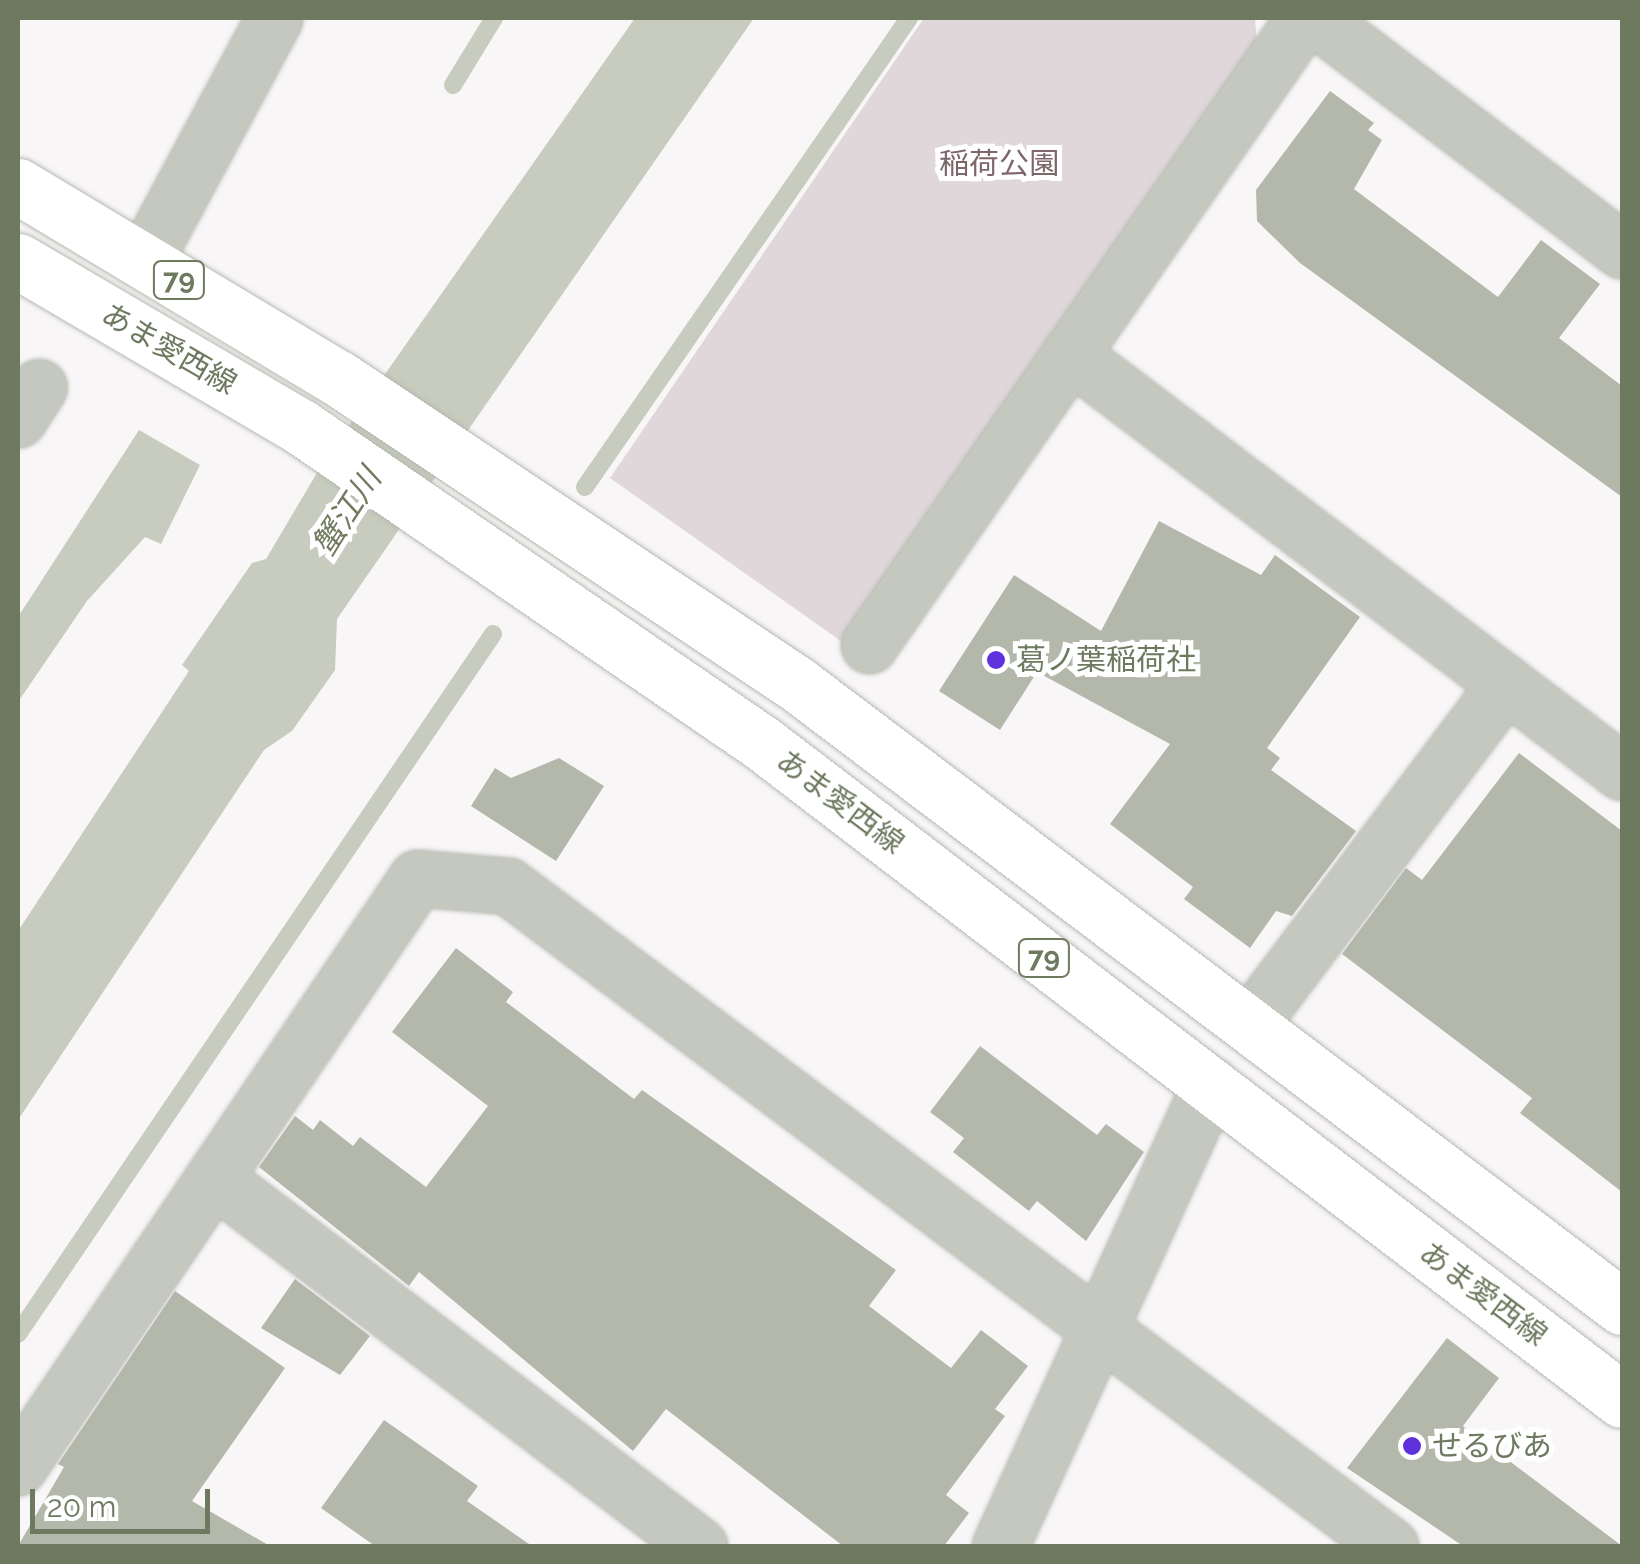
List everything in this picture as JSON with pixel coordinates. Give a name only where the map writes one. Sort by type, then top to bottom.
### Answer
[{"type":"main road","name":"あま愛西線","points":[[18,186],[338,378],[797,684],[1622,1308]]},
{"type":"main road","name":"あま愛西線","points":[[18,261],[301,426],[762,743],[1622,1400]]},
{"type":"street","points":[[145,259],[274,18]]},
{"type":"street","points":[[869,646],[1304,18]]},
{"type":"street","points":[[1315,18],[1622,250]]},
{"type":"street","points":[[1070,354],[1622,772]]},
{"type":"street","points":[[1249,1025],[1506,684]]},
{"type":"street","points":[[18,1467],[417,878],[508,886],[1390,1546]]},
{"type":"street","points":[[1000,1546],[1102,1330],[1210,1085]]},
{"type":"street","points":[[214,1178],[636,1527],[699,1546]]},
{"type":"green space","name":"稲荷公園","points":[[924,18],[1255,18],[1257,45],[845,644],[610,478]]},
{"type":"water","name":"蟹江川","points":[[635,18],[754,18],[337,619],[335,670],[292,731],[264,750],[18,1120],[18,931],[189,671],[182,665],[252,563],[266,559],[324,461]]},
{"type":"water","points":[[139,430],[200,465],[161,544],[145,537],[87,601],[18,702],[18,617]]},
{"type":"building","points":[[1330,91],[1374,123],[1368,130],[1382,140],[1354,189],[1498,297],[1541,240],[1600,284],[1559,338],[1622,386],[1622,497],[1300,263],[1257,221],[1256,190]]},
{"type":"building","points":[[1159,521],[1261,575],[1275,555],[1360,617],[1267,748],[1280,758],[1271,770],[1356,831],[1292,916],[1276,911],[1250,948],[1184,899],[1193,887],[1110,824],[1170,744],[1037,672],[1000,730],[939,691],[1014,575],[1101,631]]},
{"type":"building","points":[[1519,753],[1622,831],[1622,1192],[1520,1113],[1532,1098],[1342,954],[1406,868],[1422,880]]},
{"type":"building","points":[[559,758],[604,786],[556,861],[471,806],[495,768],[511,778]]},
{"type":"building","points":[[456,948],[513,992],[506,1002],[634,1099],[642,1090],[896,1270],[869,1306],[951,1368],[981,1330],[1028,1366],[995,1409],[1005,1416],[946,1495],[969,1513],[944,1546],[843,1546],[666,1409],[633,1451],[419,1272],[409,1286],[259,1167],[295,1116],[313,1130],[320,1120],[353,1146],[360,1137],[426,1187],[488,1106],[392,1032]]},
{"type":"building","points":[[980,1046],[1097,1135],[1106,1124],[1144,1152],[1086,1241],[1037,1201],[1029,1211],[953,1152],[964,1138],[930,1112]]},
{"type":"building","points":[[295,1279],[370,1336],[340,1375],[261,1328]]},
{"type":"building","points":[[175,1291],[285,1368],[192,1501],[270,1546],[18,1546],[64,1467],[58,1464]]},
{"type":"building","points":[[1447,1338],[1499,1378],[1463,1426],[1622,1546],[1463,1546],[1347,1468]]},
{"type":"building","points":[[384,1420],[478,1486],[467,1501],[532,1546],[375,1546],[321,1508]]},
{"type":"waterway","points":[[453,85],[494,18]]},
{"type":"waterway","points":[[585,487],[909,18]]},
{"type":"waterway","points":[[18,1334],[493,634]]},
{"type":"place","name":"葛ノ葉稲荷社","points":[[996,660]]},
{"type":"place","name":"せるびあ","points":[[1412,1446]]}]
